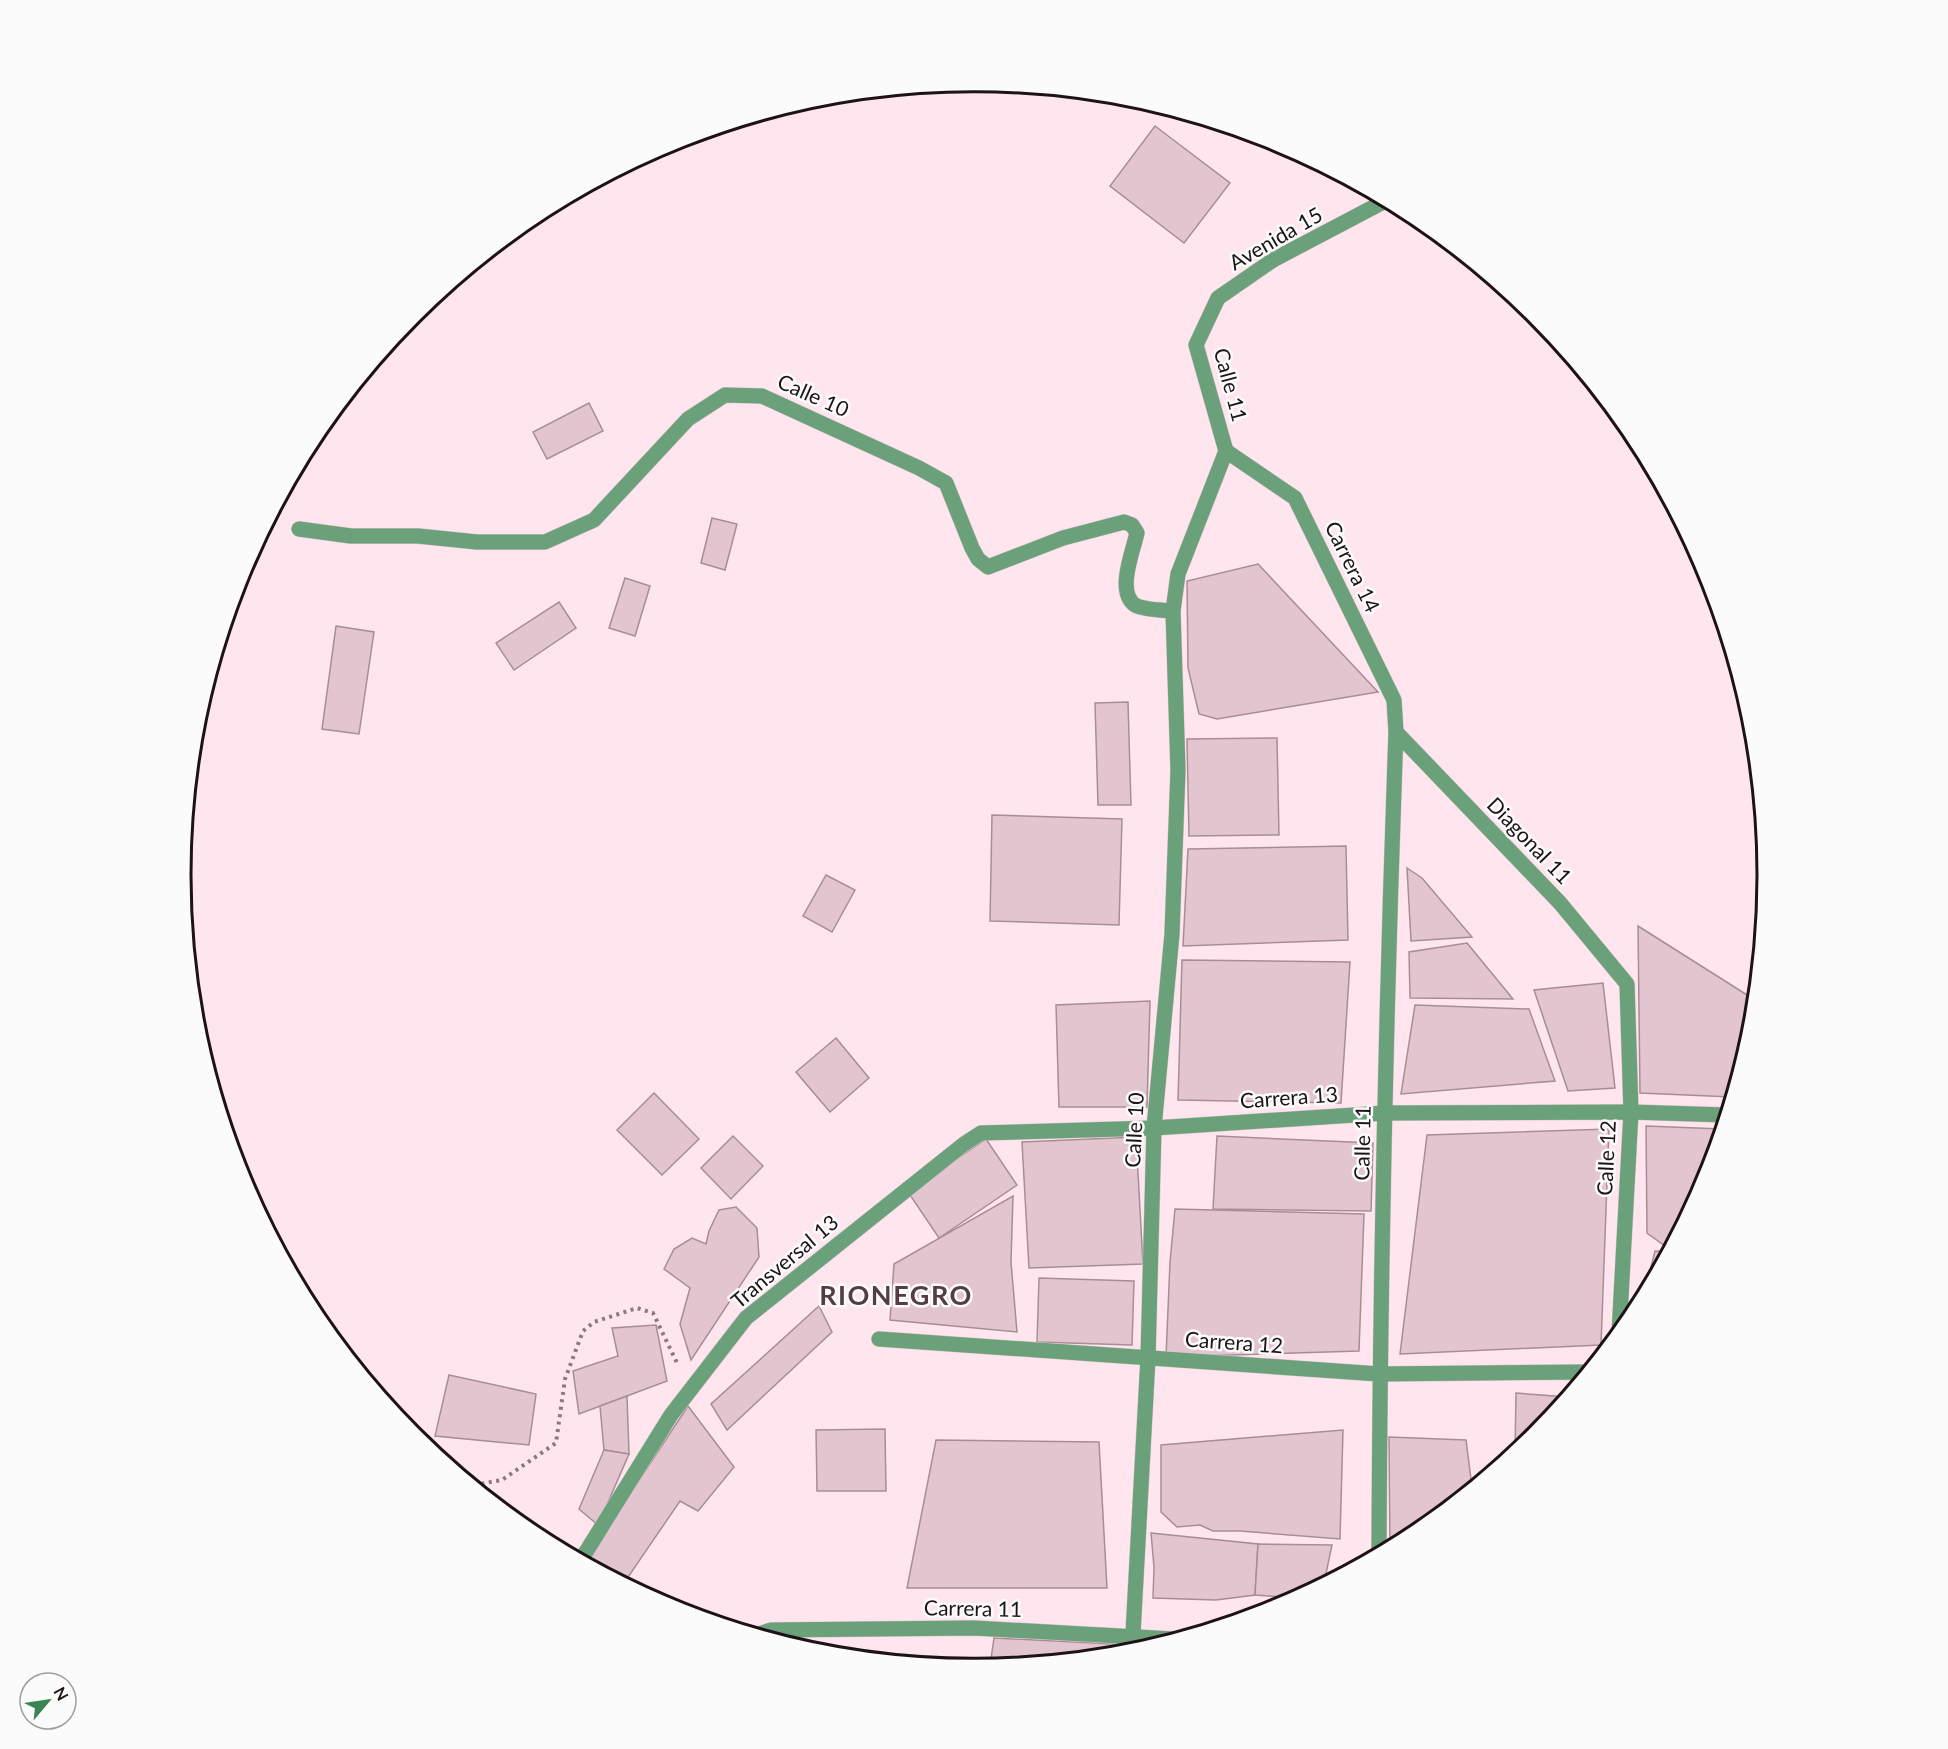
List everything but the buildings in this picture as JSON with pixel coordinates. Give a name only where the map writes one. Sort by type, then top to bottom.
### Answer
[{"type":"street","name":"Avenida 15","points":[[1218,298],[1274,260],[1379,204]]},
{"type":"street","name":"Calle 11","points":[[1218,298],[1196,345],[1226,451]]},
{"type":"street","name":"Calle 10","points":[[298,529],[351,536],[418,536],[477,542],[545,542],[594,520],[688,419],[725,395],[762,396],[919,468],[946,483],[972,548],[978,559],[988,567],[1063,538],[1124,522],[1132,525],[1137,532],[1125,585],[1128,598],[1137,606],[1173,611]]},
{"type":"street","name":"Calle 10","points":[[1132,1641],[1148,1358],[1154,1128],[1172,934],[1178,770],[1173,611],[1178,574],[1226,451]]},
{"type":"street","name":"Carrera 14","points":[[1226,451],[1295,498],[1395,700],[1396,732]]},
{"type":"street","name":"Calle 11","points":[[1379,1545],[1379,1374],[1384,1113],[1396,732]]},
{"type":"street","name":"Diagonal 11","points":[[1396,732],[1560,903],[1627,984]]},
{"type":"street","name":"Calle 12","points":[[1619,1318],[1631,1112],[1627,984]]},
{"type":"street","name":"Carrera 13","points":[[999,1133],[1154,1128],[1384,1113],[1631,1112],[1718,1115]]},
{"type":"street","name":"Transversal 13","points":[[585,1554],[671,1415],[746,1318],[964,1144],[981,1133],[999,1133]]},
{"type":"street","name":"Carrera 12","points":[[879,1339],[1379,1374],[1578,1372]]},
{"type":"street","name":"Carrera 11","points":[[775,1632],[974,1628],[1122,1643]]},
{"type":"path","points":[[482,1484],[502,1480],[556,1443],[565,1379],[583,1331],[594,1322],[637,1308],[653,1313],[690,1390]]},
{"type":"district","name":"RIONEGRO","points":[[896,1296]]}]
